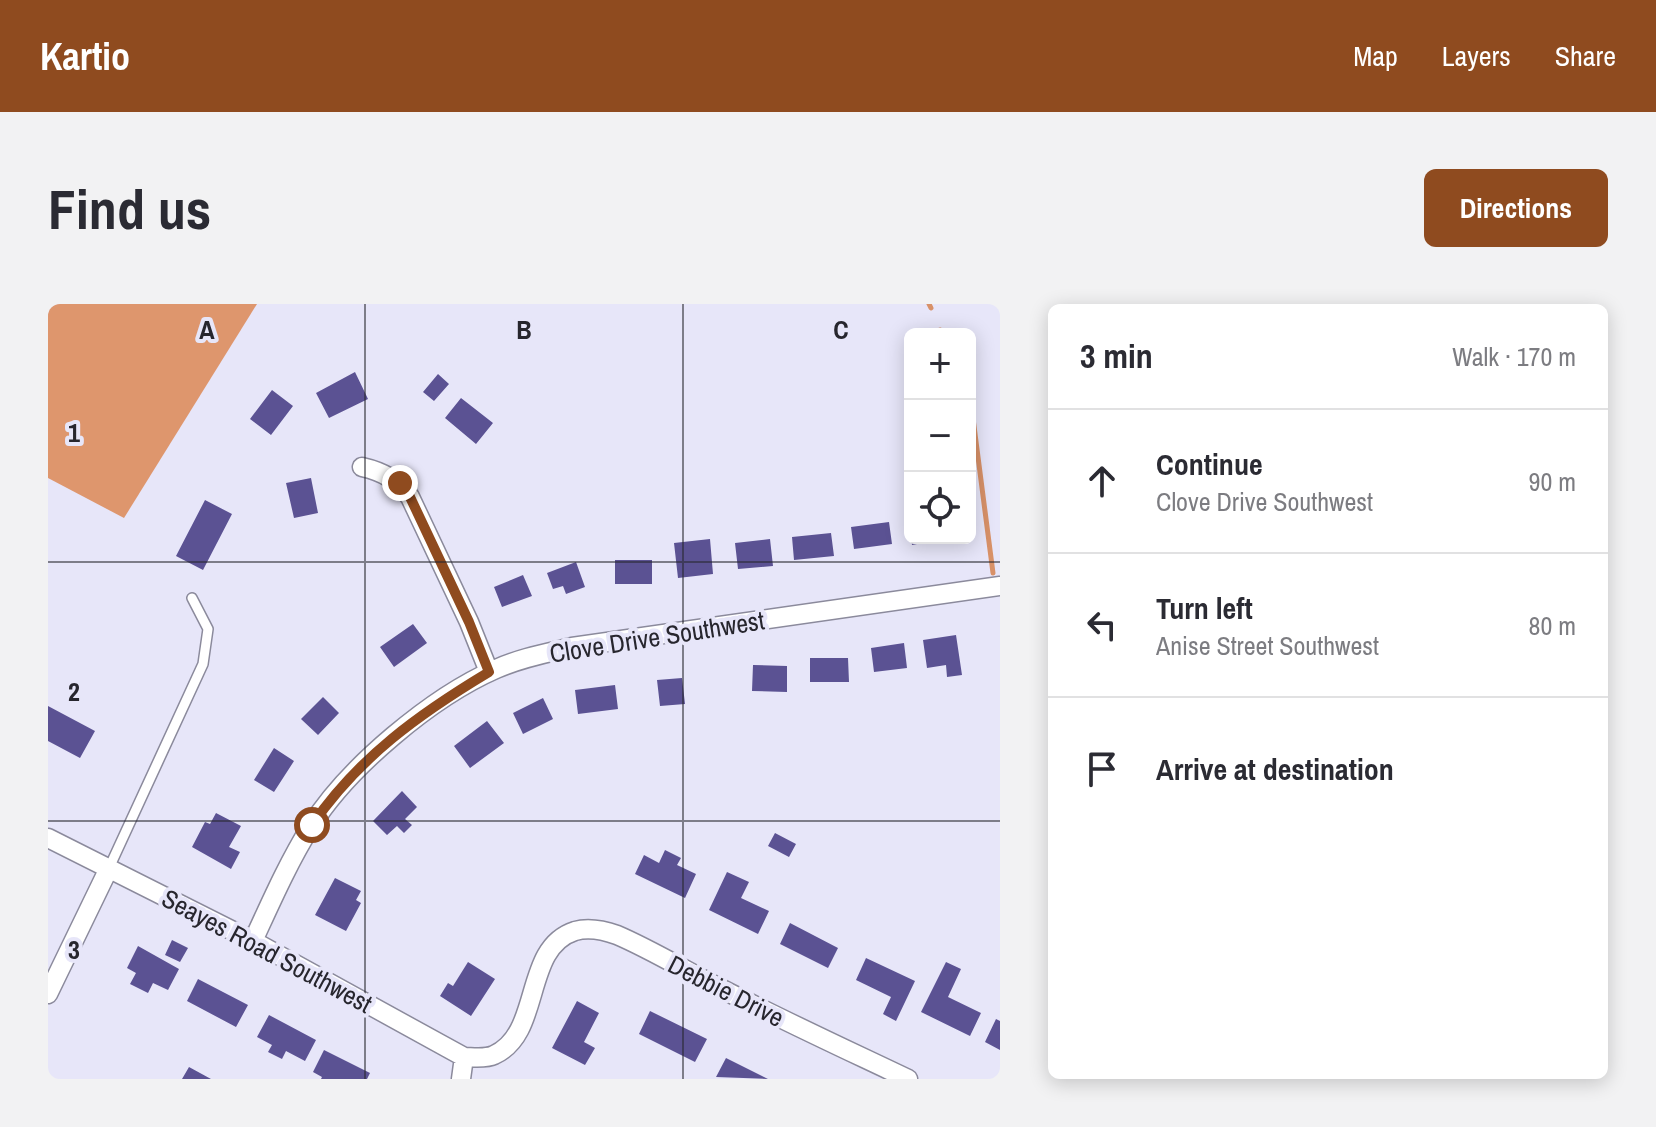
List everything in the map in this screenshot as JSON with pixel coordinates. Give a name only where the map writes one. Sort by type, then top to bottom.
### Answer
[{"type":"street","points":[[362,467],[380,471],[400,483],[410,497],[489,672]]},
{"type":"street","name":"Clove Drive Southwest","points":[[253,941],[312,825],[345,781],[397,733],[489,672],[527,658],[572,647],[1000,586]]},
{"type":"street","name":"Seayes Road Southwest","points":[[48,838],[253,941],[464,1057]]},
{"type":"street","points":[[48,994],[109,868]]},
{"type":"street","name":"Debbie Drive","points":[[464,1057],[493,1056],[508,1044],[521,1027],[537,978],[548,956],[557,943],[571,932],[586,929],[618,936],[908,1079]]},
{"type":"street","points":[[461,1079],[464,1057]]},
{"type":"lane","points":[[109,868],[203,664],[208,629],[192,598]]},
{"type":"shaded area","points":[[48,304],[257,304],[124,518],[48,478]]},
{"type":"building","points":[[355,372],[368,399],[329,418],[316,393]]},
{"type":"building","points":[[438,374],[449,384],[434,401],[423,392]]},
{"type":"building","points":[[272,390],[293,406],[271,435],[250,419]]},
{"type":"building","points":[[461,398],[493,423],[476,444],[445,418]]},
{"type":"building","points":[[311,478],[318,513],[294,518],[286,483]]},
{"type":"building","points":[[205,500],[232,514],[203,570],[176,556]]},
{"type":"building","points":[[889,522],[892,544],[854,549],[851,527]]},
{"type":"building","points":[[831,533],[834,556],[794,560],[792,537]]},
{"type":"building","points":[[710,539],[713,574],[678,578],[674,543]]},
{"type":"building","points":[[770,539],[773,566],[738,569],[735,543]]},
{"type":"building","points":[[615,560],[652,560],[652,584],[615,584]]},
{"type":"building","points":[[576,562],[585,587],[566,594],[563,586],[553,589],[547,573]]},
{"type":"building","points":[[523,575],[532,596],[502,607],[494,587]]},
{"type":"building","points":[[413,624],[427,643],[394,667],[380,647]]},
{"type":"building","points":[[956,635],[962,675],[947,677],[946,665],[927,668],[923,640]]},
{"type":"building","points":[[904,643],[907,668],[874,672],[871,648]]},
{"type":"building","points":[[810,658],[848,658],[849,682],[810,682]]},
{"type":"building","points":[[753,665],[787,666],[787,692],[752,691]]},
{"type":"building","points":[[682,678],[685,704],[660,706],[657,680]]},
{"type":"building","points":[[615,685],[618,709],[578,714],[575,690]]},
{"type":"building","points":[[323,697],[339,713],[318,735],[301,719]]},
{"type":"building","points":[[543,698],[553,719],[523,734],[513,713]]},
{"type":"building","points":[[48,706],[95,731],[80,758],[48,741]]},
{"type":"building","points":[[487,721],[504,743],[470,768],[454,746]]},
{"type":"building","points":[[274,748],[294,761],[274,792],[254,780]]},
{"type":"building","points":[[402,791],[417,807],[405,819],[412,825],[404,833],[397,826],[387,835],[373,821]]},
{"type":"building","points":[[216,813],[241,826],[229,847],[240,852],[231,869],[192,847],[205,822],[210,824]]},
{"type":"building","points":[[775,833],[796,844],[789,857],[768,846]]},
{"type":"building","points":[[665,850],[681,858],[677,865],[696,874],[685,898],[635,874],[644,855],[659,863]]},
{"type":"building","points":[[727,872],[749,882],[741,898],[769,911],[758,934],[709,910]]},
{"type":"building","points":[[335,878],[361,891],[356,900],[361,903],[346,931],[315,915]]},
{"type":"building","points":[[790,923],[838,948],[828,968],[780,944]]},
{"type":"building","points":[[172,940],[188,948],[180,962],[165,955]]},
{"type":"building","points":[[138,946],[179,969],[168,990],[153,983],[148,993],[130,984],[136,973],[127,968]]},
{"type":"building","points":[[866,958],[915,981],[896,1021],[883,1014],[891,997],[856,980]]},
{"type":"building","points":[[468,962],[495,979],[471,1016],[440,996],[448,983],[453,986]]},
{"type":"building","points":[[946,962],[961,969],[948,997],[981,1013],[970,1036],[921,1012]]},
{"type":"building","points":[[198,979],[248,1005],[236,1027],[187,1001]]},
{"type":"building","points":[[577,1001],[599,1013],[584,1042],[595,1048],[585,1065],[552,1048]]},
{"type":"building","points":[[650,1011],[707,1039],[695,1062],[639,1034]]},
{"type":"building","points":[[269,1015],[316,1040],[305,1061],[286,1051],[282,1059],[268,1052],[272,1045],[257,1037]]},
{"type":"building","points":[[996,1019],[1000,1021],[1000,1050],[985,1042]]},
{"type":"building","points":[[324,1050],[370,1073],[367,1079],[321,1079],[313,1072]]},
{"type":"building","points":[[726,1058],[768,1079],[716,1077]]},
{"type":"building","points":[[189,1067],[211,1079],[182,1079]]},
{"type":"waterway","points":[[929,304],[931,308]]},
{"type":"waterway","points":[[971,400],[993,573]]},
{"type":"route","points":[[312,825],[345,781],[397,733],[489,672],[469,622],[410,497],[400,483]]}]
